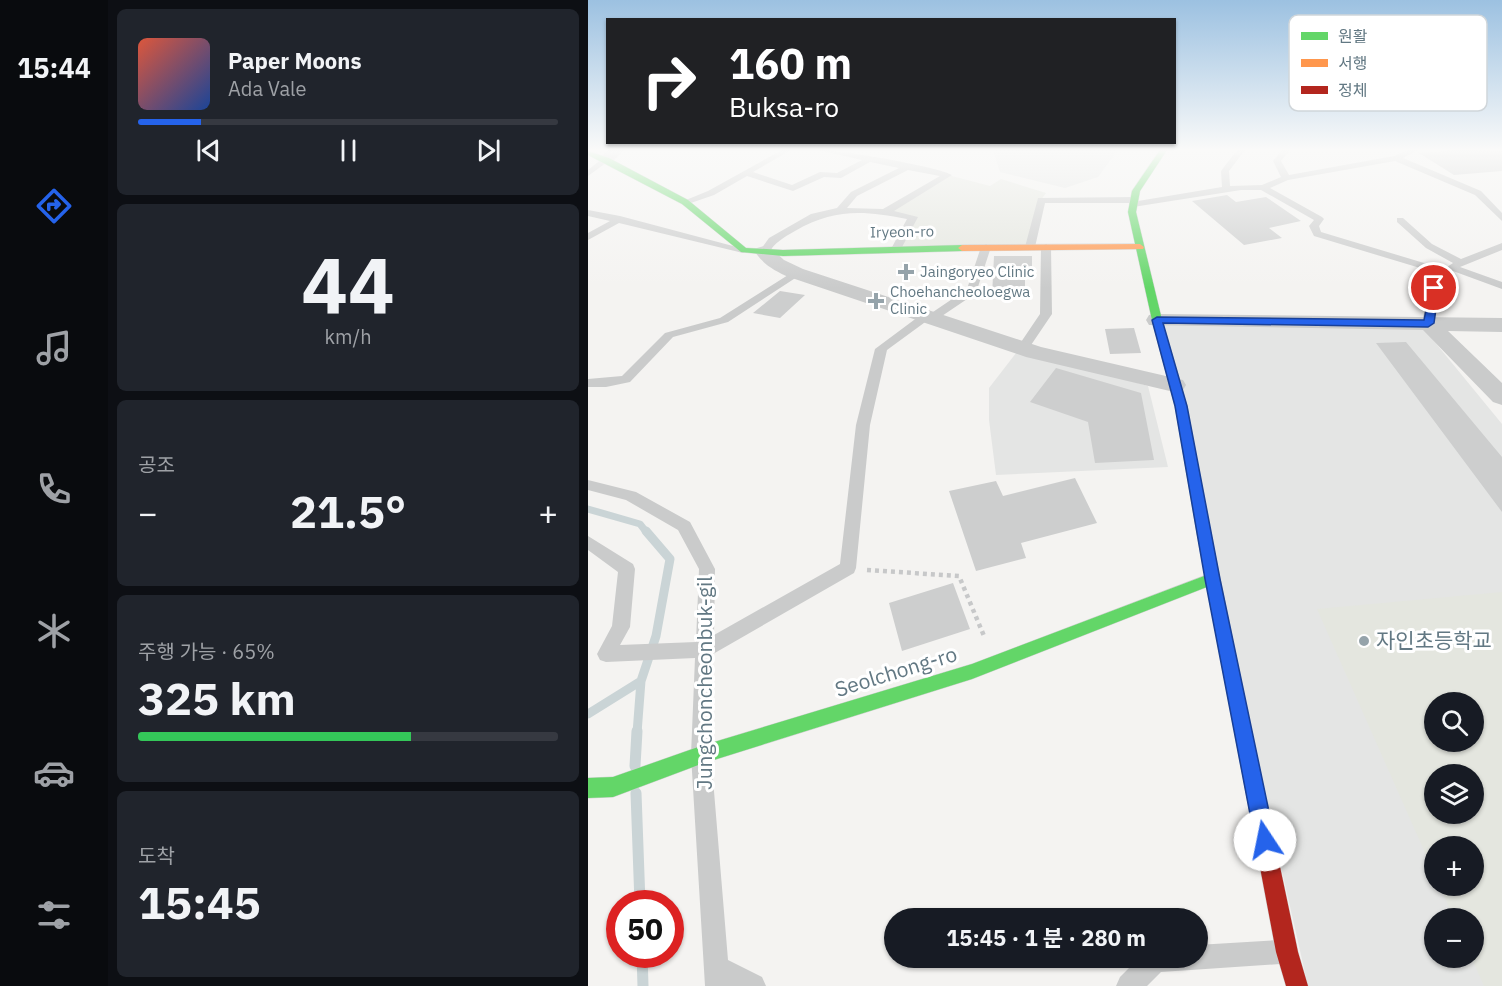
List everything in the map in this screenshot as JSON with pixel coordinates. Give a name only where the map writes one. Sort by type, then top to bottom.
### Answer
[{"type":"street","points":[[676,196],[754,251],[796,273],[1023,348],[1174,386]]},
{"type":"street","points":[[1135,196],[1132,212],[1157,320],[1181,406],[1212,579],[1287,952],[1297,986]]},
{"type":"street","name":"Iryeon-ro","points":[[754,251],[1140,247]]},
{"type":"street","points":[[1157,320],[1502,325]]},
{"type":"street","points":[[1428,323],[1502,397]]},
{"type":"street","name":"Seolchong-ro","points":[[588,788],[613,787],[701,754],[995,663],[1212,579]]},
{"type":"lane","points":[[685,202],[704,196]]},
{"type":"lane","points":[[840,210],[852,196]]},
{"type":"lane","points":[[885,212],[912,196]]},
{"type":"lane","points":[[1030,247],[1041,200],[1133,202],[1179,196]]},
{"type":"lane","points":[[1277,196],[1319,219],[1314,226],[1317,234],[1452,268],[1502,286]]},
{"type":"lane","points":[[1481,196],[1502,218]]},
{"type":"lane","points":[[1492,207],[1502,205]]},
{"type":"lane","points":[[588,213],[754,251],[814,216],[840,210],[885,212],[913,217],[896,249]]},
{"type":"lane","points":[[588,237],[620,219]]},
{"type":"lane","points":[[1400,220],[1452,268]]},
{"type":"lane","points":[[1428,323],[1434,288],[1452,268],[1502,246]]},
{"type":"lane","points":[[588,542],[627,569],[621,627],[606,654],[704,650],[848,568],[863,425],[881,349],[972,291],[986,247]]},
{"type":"lane","points":[[1023,348],[1046,314],[1046,247]]},
{"type":"lane","points":[[588,383],[606,383],[626,379],[669,335],[724,320],[796,273]]},
{"type":"lane","name":"Jungchoncheonbuk-gil","points":[[588,485],[631,496],[684,526],[707,568],[701,754],[717,976]]},
{"type":"lane","points":[[1129,986],[1155,960],[1287,952]]},
{"type":"lane","points":[[717,976],[753,986]]},
{"type":"path","points":[[848,568],[959,576],[995,663]]},
{"type":"shaded area","points":[[912,196],[1044,196],[1030,247],[896,249],[913,217],[885,212]]},
{"type":"shaded area","name":"자인초등학교","points":[[1157,320],[1420,324],[1502,424],[1502,986],[1308,986]]},
{"type":"shaded area","points":[[1020,348],[1148,386],[1168,467],[996,475],[989,420],[989,388]]},
{"type":"shaded area","points":[[1502,592],[1502,986],[1484,986],[1476,968],[1484,968],[1484,908],[1449,908],[1444,896],[1484,896],[1484,836],[1424,836],[1424,850],[1317,609]]},
{"type":"building","points":[[1221,196],[1228,196],[1236,202],[1266,197],[1301,221],[1269,228],[1282,238],[1244,245],[1192,201]]},
{"type":"building","points":[[994,256],[1032,256],[1032,278],[1025,278],[1025,295],[992,296]]},
{"type":"building","points":[[780,291],[805,295],[780,318],[753,313]]},
{"type":"building","points":[[1134,328],[1141,353],[1110,354],[1105,329]]},
{"type":"building","points":[[1406,342],[1502,457],[1502,512],[1376,343]]},
{"type":"building","points":[[1056,368],[1141,393],[1154,460],[1095,463],[1088,422],[1030,402]]},
{"type":"building","points":[[1075,478],[1097,523],[1021,543],[1026,558],[976,571],[949,491],[996,481],[1003,496]]},
{"type":"building","points":[[953,583],[970,629],[902,651],[889,603]]},
{"type":"waterway","points":[[588,509],[640,524],[647,533]]},
{"type":"waterway","points":[[641,681],[656,636],[670,559],[646,531]]},
{"type":"waterway","points":[[588,714],[641,681]]},
{"type":"waterway","points":[[637,733],[641,681]]},
{"type":"waterway","points":[[635,766],[637,731]]},
{"type":"waterway","points":[[636,793],[640,890]]},
{"type":"waterway","points":[[642,968],[643,986]]},
{"type":"traffic: fast","points":[[674,196],[685,202],[744,250],[783,253],[962,248]]},
{"type":"traffic: fast","points":[[1135,196],[1132,212],[1157,320],[1181,406],[1204,534]]},
{"type":"traffic: fast","points":[[588,788],[613,787],[701,755],[972,671],[1212,579]]},
{"type":"traffic: slow","points":[[962,248],[1140,247]]},
{"type":"traffic: slow","points":[[1204,534],[1250,767]]},
{"type":"traffic: jam","points":[[1250,767],[1287,952],[1297,986]]},
{"type":"place","name":"Jaingoryeo Clinic","points":[[906,272]]},
{"type":"place","name":"Choehancheoloegwa Clinic","points":[[876,301]]},
{"type":"place","name":"자인초등학교","points":[[1364,641]]},
{"type":"route","points":[[1265,840],[1212,579],[1181,406],[1157,320],[1428,323],[1434,288]]}]
